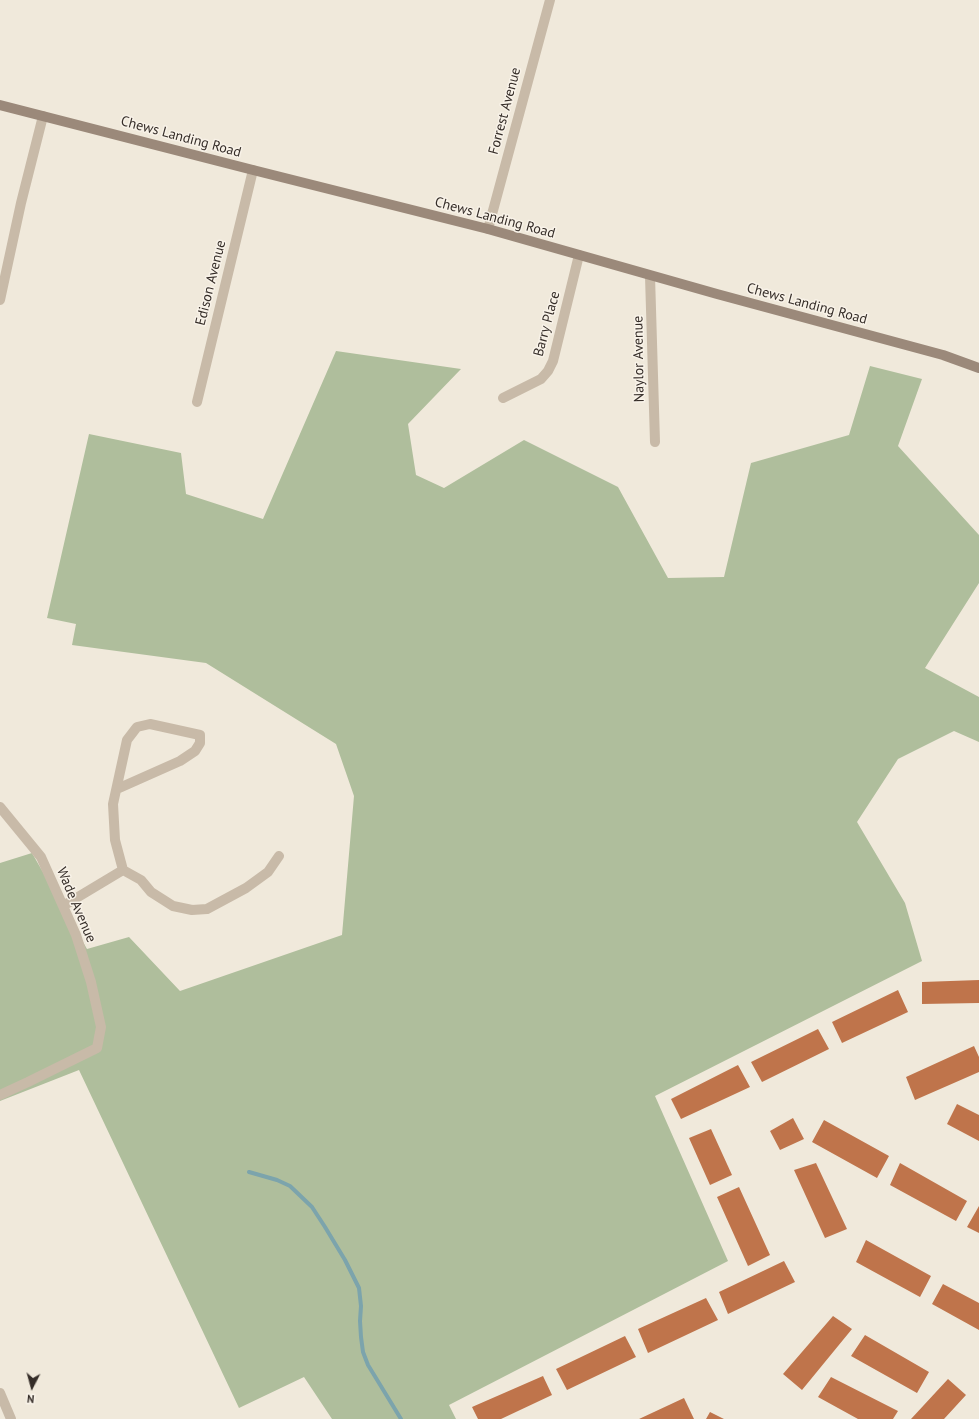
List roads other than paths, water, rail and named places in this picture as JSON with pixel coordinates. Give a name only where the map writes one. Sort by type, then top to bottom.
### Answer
[{"type":"street","name":"Forrest Avenue","points":[[488,229],[550,0]]},
{"type":"street","name":"Chews Landing Road","points":[[0,105],[488,229],[650,276],[943,355],[979,368]]},
{"type":"street","points":[[0,300],[21,203],[43,116]]},
{"type":"street","name":"Edison Avenue","points":[[197,402],[253,170]]},
{"type":"street","name":"Barry Place","points":[[503,398],[541,379],[548,372],[553,361],[579,255]]},
{"type":"street","name":"Naylor Avenue","points":[[650,276],[655,442]]},
{"type":"street","points":[[117,789],[180,761],[195,751],[200,743],[200,735],[150,724],[137,727],[127,740],[113,804],[115,840],[123,870],[141,880],[151,892],[173,906],[192,910],[207,909],[246,888],[268,872],[279,856]]},
{"type":"street","name":"Wade Avenue","points":[[0,807],[41,857],[76,935],[91,982],[101,1027],[97,1048],[0,1095]]},
{"type":"street","points":[[63,906],[123,870]]},
{"type":"street","points":[[0,1393],[11,1419]]},
{"type":"waterway","points":[[249,1172],[277,1180],[290,1186],[312,1207],[325,1227],[345,1260],[359,1288],[361,1306],[361,1337],[363,1352],[368,1365],[401,1419]]}]
